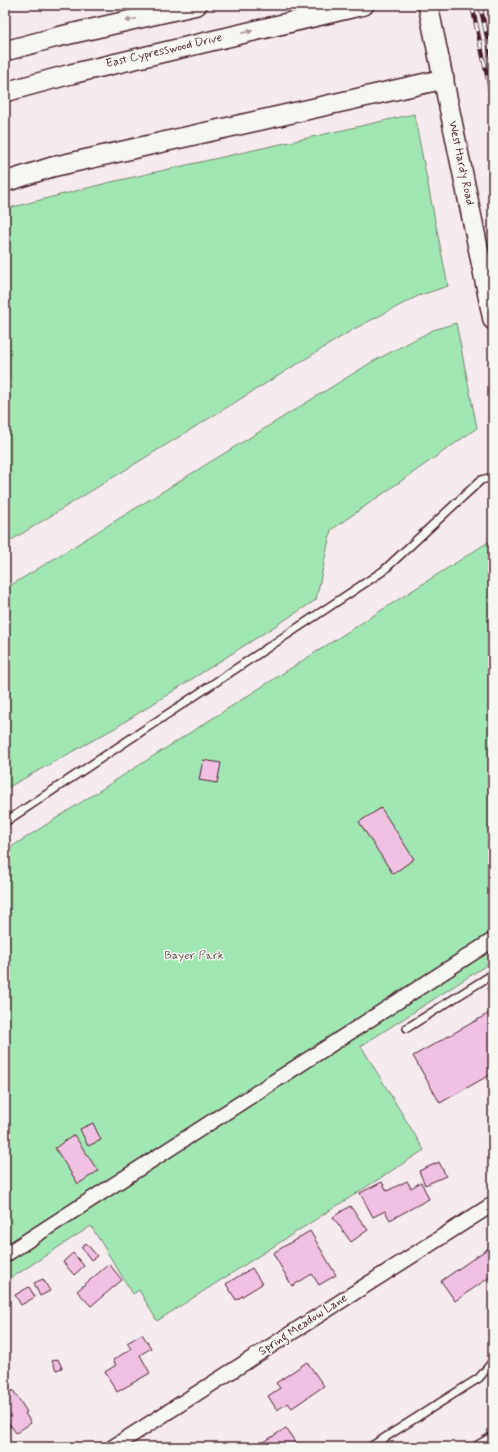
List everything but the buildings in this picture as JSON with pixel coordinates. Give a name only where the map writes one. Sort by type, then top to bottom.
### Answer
[{"type":"main road","points":[[5,51],[57,37],[197,5]]},
{"type":"main road","name":"East Cypresswood Drive","points":[[5,92],[71,74],[324,13],[364,5]]},
{"type":"main road","name":"West Hardy Road","points":[[428,5],[493,320]]},
{"type":"main road","points":[[5,100],[71,74]]},
{"type":"main road","points":[[5,182],[52,166],[444,79]]},
{"type":"street","points":[[5,1255],[493,940]]},
{"type":"street","name":"Spring Meadow Lane","points":[[113,1447],[493,1204]]},
{"type":"lane","points":[[5,822],[383,571],[481,480],[493,476]]},
{"type":"lane","points":[[407,1028],[493,974]]},
{"type":"lane","points":[[370,1447],[479,1378],[493,1361]]},
{"type":"lane","points":[[474,1447],[493,1436]]},
{"type":"green space","points":[[414,114],[448,286],[418,296],[354,329],[5,544],[5,209],[107,183]]},
{"type":"green space","points":[[456,323],[477,428],[331,530],[316,600],[115,728],[5,789],[5,589],[372,362],[433,330]]},
{"type":"green space","name":"Bayer Park","points":[[493,539],[493,961],[361,1046],[424,1150],[157,1321],[139,1290],[133,1294],[91,1226],[5,1282],[5,851]]},
{"type":"railway","points":[[472,5],[493,103]]},
{"type":"railway","points":[[480,5],[493,64]]}]
